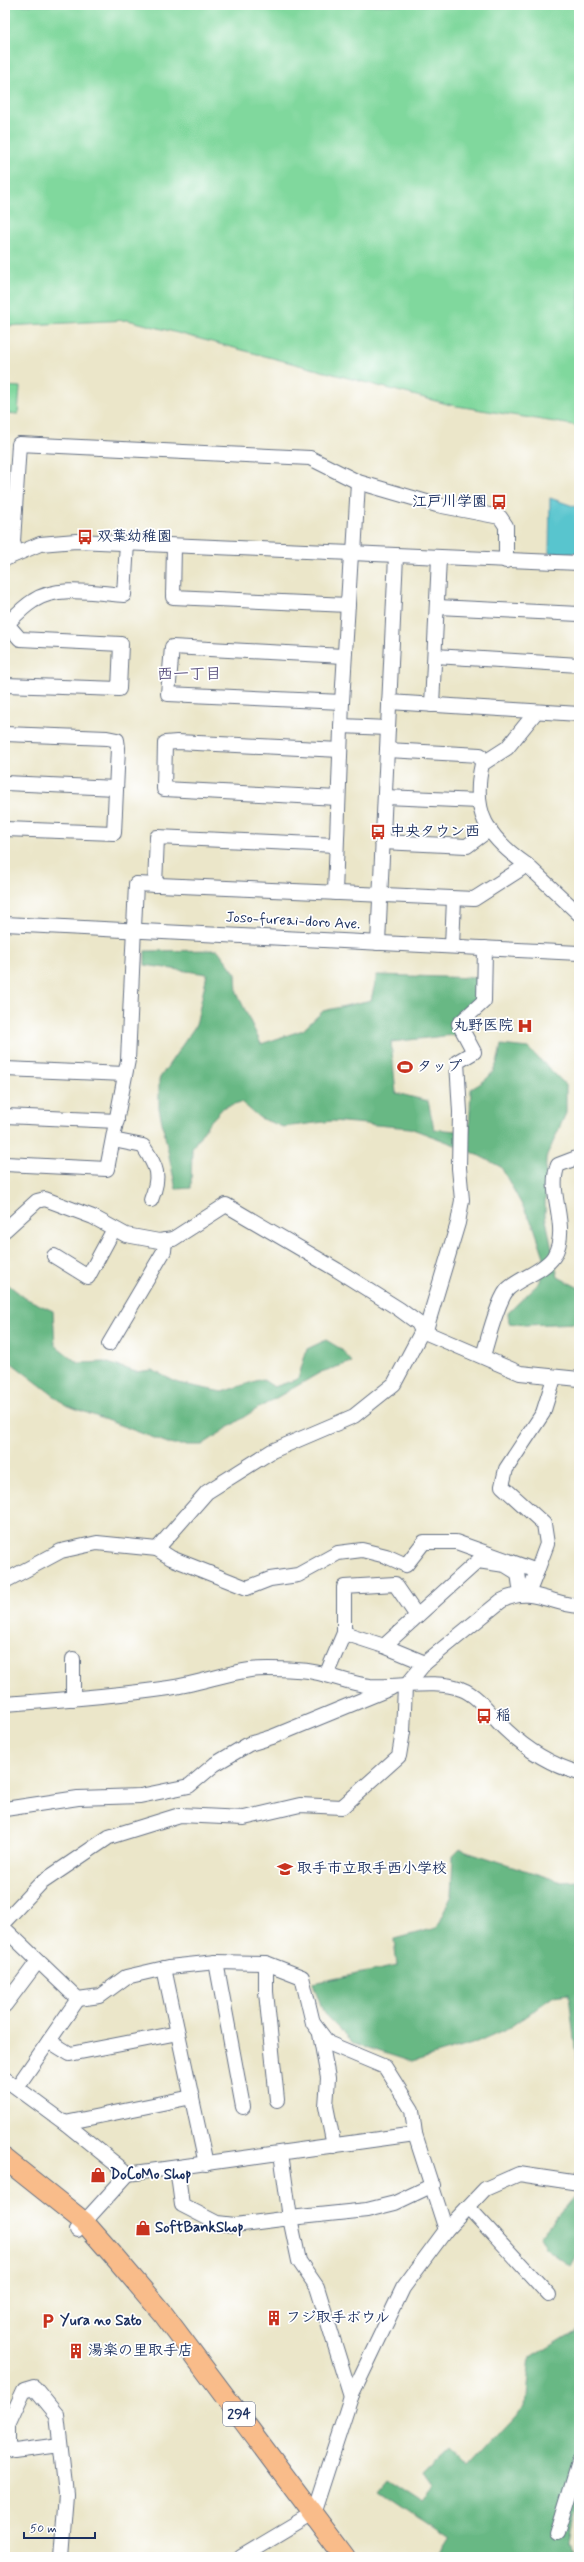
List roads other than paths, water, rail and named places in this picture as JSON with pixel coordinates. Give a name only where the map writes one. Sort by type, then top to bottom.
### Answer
[{"type":"highway","name":"294","points":[[5,2159],[81,2226],[164,2315],[345,2557]]},
{"type":"highway","name":"294","points":[[5,2172],[81,2226]]},
{"type":"street","points":[[506,561],[506,526],[500,517],[438,505],[358,482],[310,458],[19,444],[11,555],[51,542],[127,543],[506,561],[579,563]]},
{"type":"street","points":[[335,893],[344,656],[358,482]]},
{"type":"street","points":[[5,685],[119,690],[121,644],[20,639],[6,625],[33,601],[53,594],[73,592],[124,595],[127,543]]},
{"type":"street","points":[[174,546],[173,597],[348,605]]},
{"type":"street","points":[[378,943],[396,556]]},
{"type":"street","points":[[432,705],[439,558]]},
{"type":"street","points":[[437,607],[579,614]]},
{"type":"street","points":[[342,702],[168,694],[170,656],[172,647],[344,656]]},
{"type":"street","points":[[435,656],[579,665]]},
{"type":"street","points":[[389,702],[579,714]]},
{"type":"street","points":[[482,764],[507,748],[536,712]]},
{"type":"street","points":[[341,726],[388,728]]},
{"type":"street","points":[[5,734],[117,740],[114,833],[5,829]]},
{"type":"street","points":[[338,798],[164,789],[165,743],[177,742],[340,750]]},
{"type":"street","points":[[387,750],[480,755],[482,764],[478,786],[479,801],[482,815],[490,829],[502,848],[527,865],[579,914]]},
{"type":"street","points":[[5,783],[116,788]]},
{"type":"street","points":[[384,797],[479,801]]},
{"type":"street","points":[[382,842],[467,846],[490,829]]},
{"type":"street","points":[[155,885],[157,837],[336,845]]},
{"type":"street","points":[[5,1164],[107,1169],[125,1074],[136,884],[474,899],[527,865]]},
{"type":"street","points":[[452,946],[454,899]]},
{"type":"street","name":"Joso-fureai-doro Ave.","points":[[5,924],[579,952]]},
{"type":"street","points":[[157,1549],[207,1492],[272,1451],[354,1416],[394,1384],[424,1332],[458,1223],[462,1200],[459,1168],[460,1112],[457,1062],[474,1052],[459,1024],[484,1001],[485,948]]},
{"type":"street","points":[[5,1069],[125,1074]]},
{"type":"street","points":[[5,1116],[117,1121]]},
{"type":"street","points":[[113,1140],[143,1146],[156,1166],[157,1186],[151,1200]]},
{"type":"street","points":[[484,1356],[494,1322],[508,1290],[554,1257],[561,1237],[553,1176],[558,1165],[579,1157]]},
{"type":"street","points":[[5,1230],[37,1201],[45,1199],[93,1218],[126,1235],[159,1241],[173,1239],[226,1206],[330,1266],[399,1309],[418,1323],[424,1332],[484,1356],[520,1373],[554,1378],[579,1379]]},
{"type":"street","points":[[54,1256],[88,1277],[114,1229]]},
{"type":"street","points":[[109,1344],[164,1251],[165,1240]]},
{"type":"street","points":[[525,1594],[537,1571],[547,1544],[544,1524],[502,1486],[506,1470],[543,1413],[554,1378]]},
{"type":"street","points":[[6,1580],[61,1551],[97,1543],[157,1549],[172,1558],[247,1588],[270,1579],[298,1575],[338,1553],[362,1550],[386,1556],[406,1565],[424,1542],[456,1542],[537,1571]]},
{"type":"street","points":[[384,1646],[478,1560],[505,1565],[518,1573],[525,1594]]},
{"type":"street","points":[[395,1584],[402,1563]]},
{"type":"street","points":[[395,1584],[417,1616]]},
{"type":"street","points":[[327,1673],[344,1633],[344,1587],[395,1584]]},
{"type":"street","points":[[5,1810],[78,1798],[140,1796],[189,1786],[215,1764],[249,1744],[272,1737],[400,1687],[425,1663],[501,1601],[525,1594],[579,1606]]},
{"type":"street","points":[[344,1633],[384,1646],[425,1663]]},
{"type":"street","points":[[73,1659],[73,1699]]},
{"type":"street","points":[[5,1704],[73,1699],[171,1688],[251,1670],[297,1670],[327,1673],[343,1681],[400,1687],[443,1685],[461,1688],[475,1696],[506,1730],[522,1744],[553,1763],[577,1769]]},
{"type":"street","points":[[5,1921],[41,1883],[109,1837],[180,1816],[244,1818],[300,1805],[342,1807],[399,1756],[403,1732],[400,1687]]},
{"type":"street","points":[[5,1929],[78,1999]]},
{"type":"street","points":[[5,2005],[38,1961]]},
{"type":"street","points":[[216,1962],[244,2107]]},
{"type":"street","points":[[17,2087],[78,1999],[100,1996],[126,1977],[164,1968],[216,1962],[266,1963],[302,1977],[313,2023],[328,2042],[385,2066],[412,2110],[415,2134],[433,2185],[446,2230]]},
{"type":"street","points":[[266,1963],[266,1992],[277,2100]]},
{"type":"street","points":[[164,1968],[206,2164]]},
{"type":"street","points":[[49,2042],[70,2054],[178,2033]]},
{"type":"street","points":[[320,2033],[328,2078],[326,2106],[334,2146]]},
{"type":"street","points":[[5,2079],[65,2123],[128,2174]]},
{"type":"street","points":[[65,2123],[192,2097]]},
{"type":"street","points":[[81,2226],[128,2174],[415,2134]]},
{"type":"street","points":[[281,2153],[290,2218],[299,2261],[317,2287],[351,2397]]},
{"type":"street","points":[[177,2168],[182,2205],[217,2223],[235,2225],[367,2210],[395,2203],[433,2185]]},
{"type":"street","points":[[241,2557],[313,2514],[351,2397],[403,2288],[446,2230],[485,2189],[519,2174],[579,2183]]},
{"type":"street","points":[[468,2207],[549,2295]]},
{"type":"street","points":[[60,2445],[15,2451],[8,2448],[8,2425],[24,2390],[34,2387],[57,2415],[66,2494],[61,2557]]},
{"type":"street","points":[[557,2534],[579,2461]]},
{"type":"water","points":[[550,498],[579,508],[579,554],[549,553]]},
{"type":"place","name":"江戸川学園","points":[[499,502]]},
{"type":"place","name":"双葉幼稚園","points":[[85,537]]},
{"type":"place","name":"中央タウン西","points":[[378,832]]},
{"type":"place","name":"丸野医院","points":[[525,1026]]},
{"type":"place","name":"タップ","points":[[405,1067]]},
{"type":"place","name":"稲","points":[[484,1716]]},
{"type":"place","name":"取手市立取手西小学校","points":[[285,1869]]},
{"type":"place","name":"DoCoMo Shop","points":[[98,2175]]},
{"type":"place","name":"SoftBankShop","points":[[143,2228]]},
{"type":"place","name":"フジ取手ボウル","points":[[274,2318]]},
{"type":"place","name":"Yura no Sato","points":[[48,2321]]},
{"type":"place","name":"湯楽の里取手店","points":[[76,2351]]},
{"type":"district","name":"西一丁目","points":[[189,674]]}]
